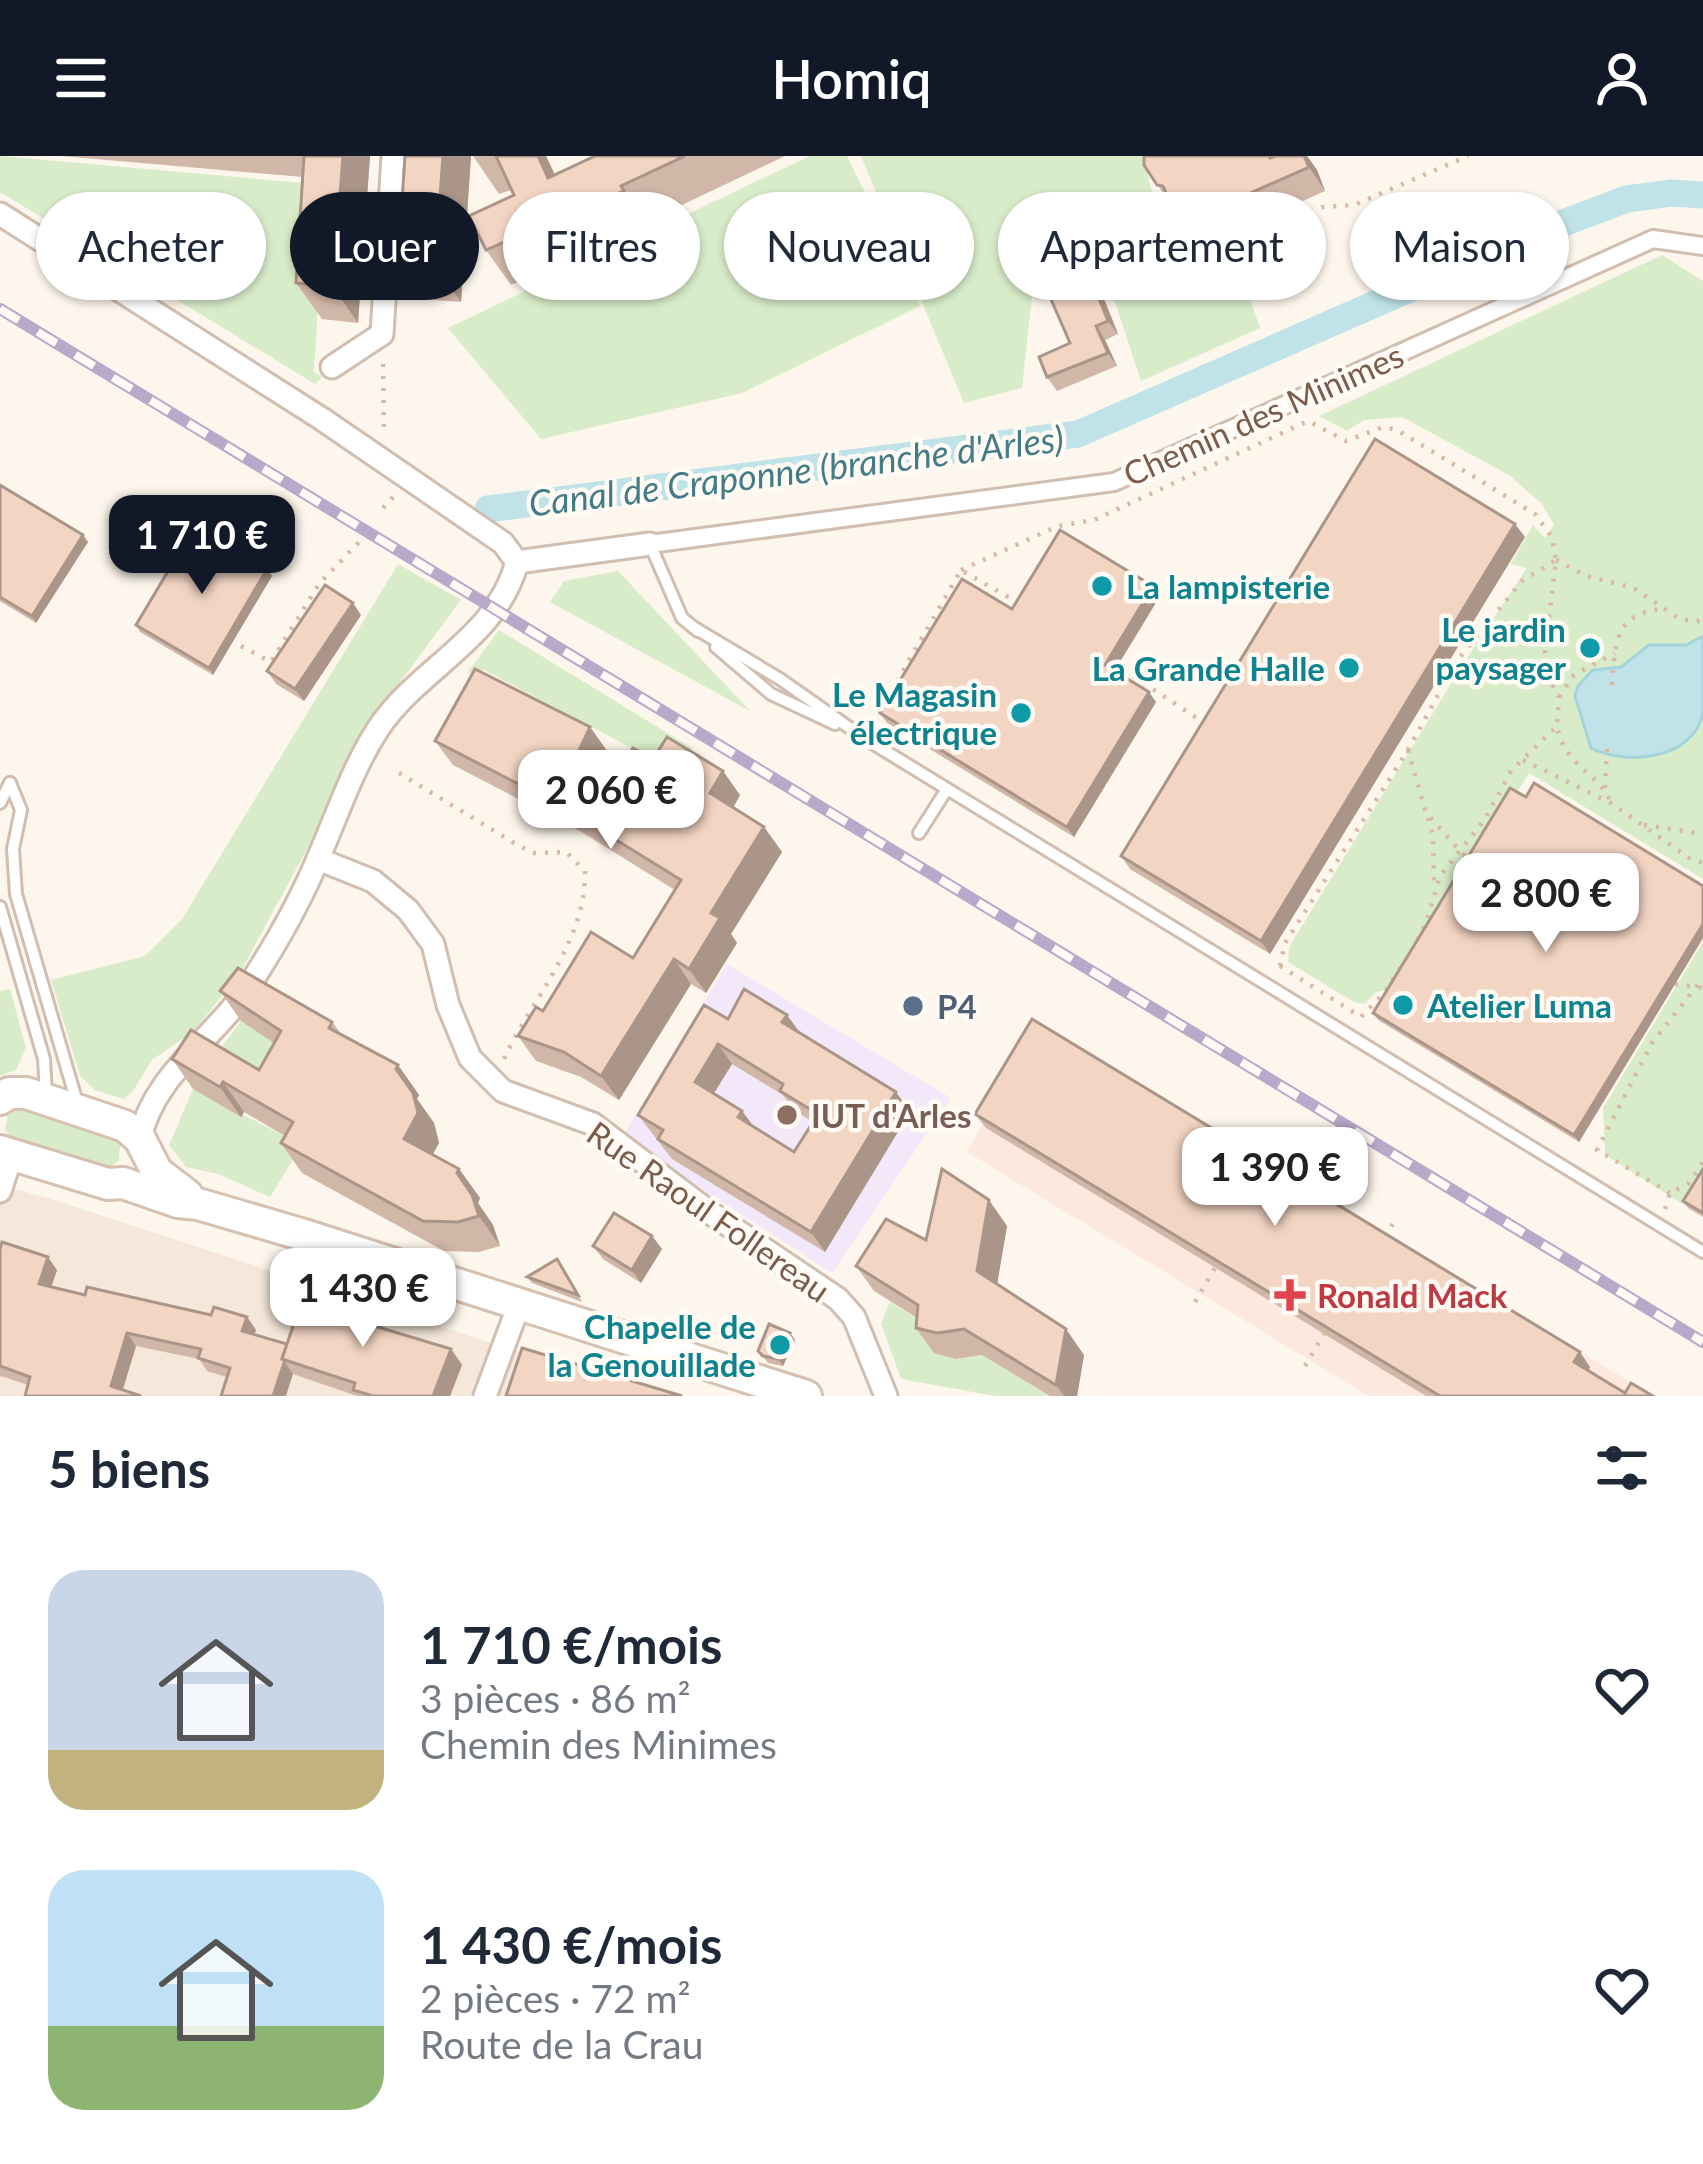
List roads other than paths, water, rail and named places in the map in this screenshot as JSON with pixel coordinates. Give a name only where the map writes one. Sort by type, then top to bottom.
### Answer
[{"type":"main road","points":[[0,1099],[10,1093],[45,1098],[125,1126],[170,1185],[198,1204]]},
{"type":"main road","points":[[123,1183],[142,1164],[142,1144]]},
{"type":"main road","points":[[6,1154],[198,1204],[520,1302],[772,1392],[806,1396]]},
{"type":"street","points":[[332,367],[382,334],[393,156]]},
{"type":"street","points":[[0,214],[322,419],[502,543],[517,562],[513,577],[480,629],[402,699],[377,729],[318,860],[251,983],[151,1102],[142,1144]]},
{"type":"street","name":"Chemin des Minimes","points":[[517,562],[1114,482],[1653,239],[1703,246]]},
{"type":"street","name":"Rue Raoul Follereau","points":[[318,860],[374,881],[407,910],[433,944],[448,1005],[470,1058],[503,1091],[593,1124],[712,1214],[838,1299],[854,1317],[886,1396]]},
{"type":"street","points":[[0,1191],[6,1154]]},
{"type":"street","points":[[485,1396],[520,1302]]},
{"type":"lane","points":[[650,544],[682,618],[771,694],[862,737],[1703,1252]]},
{"type":"lane","points":[[0,803],[5,782]]},
{"type":"lane","points":[[5,782],[21,809],[13,850],[16,894],[79,1109]]},
{"type":"lane","points":[[919,832],[947,789]]},
{"type":"lane","points":[[0,907],[42,1052],[45,1098]]},
{"type":"lane","points":[[0,930],[11,943]]},
{"type":"water","points":[[1703,636],[1703,713],[1686,741],[1639,757],[1591,748],[1575,696],[1593,670],[1621,667],[1649,645],[1686,645]]},
{"type":"waterway","name":"Canal de Craponne (branche d'Arles)","points":[[488,509],[1078,434],[1542,231],[1627,199],[1671,193],[1703,195]]},
{"type":"railway","points":[[0,309],[1703,1342]]},
{"type":"place","name":"La lampisterie","points":[[1102,586]]},
{"type":"place","name":"Le jardin paysager","points":[[1590,648]]},
{"type":"place","name":"La Grande Halle","points":[[1349,668]]},
{"type":"place","name":"Le Magasin électrique","points":[[1021,713]]},
{"type":"place","name":"Atelier Luma","points":[[1403,1005]]},
{"type":"place","name":"P4","points":[[913,1006]]},
{"type":"place","name":"IUT d'Arles","points":[[787,1115]]},
{"type":"place","name":"Ronald Mack","points":[[1290,1295]]},
{"type":"place","name":"Chapelle de la Genouillade","points":[[780,1345]]}]
